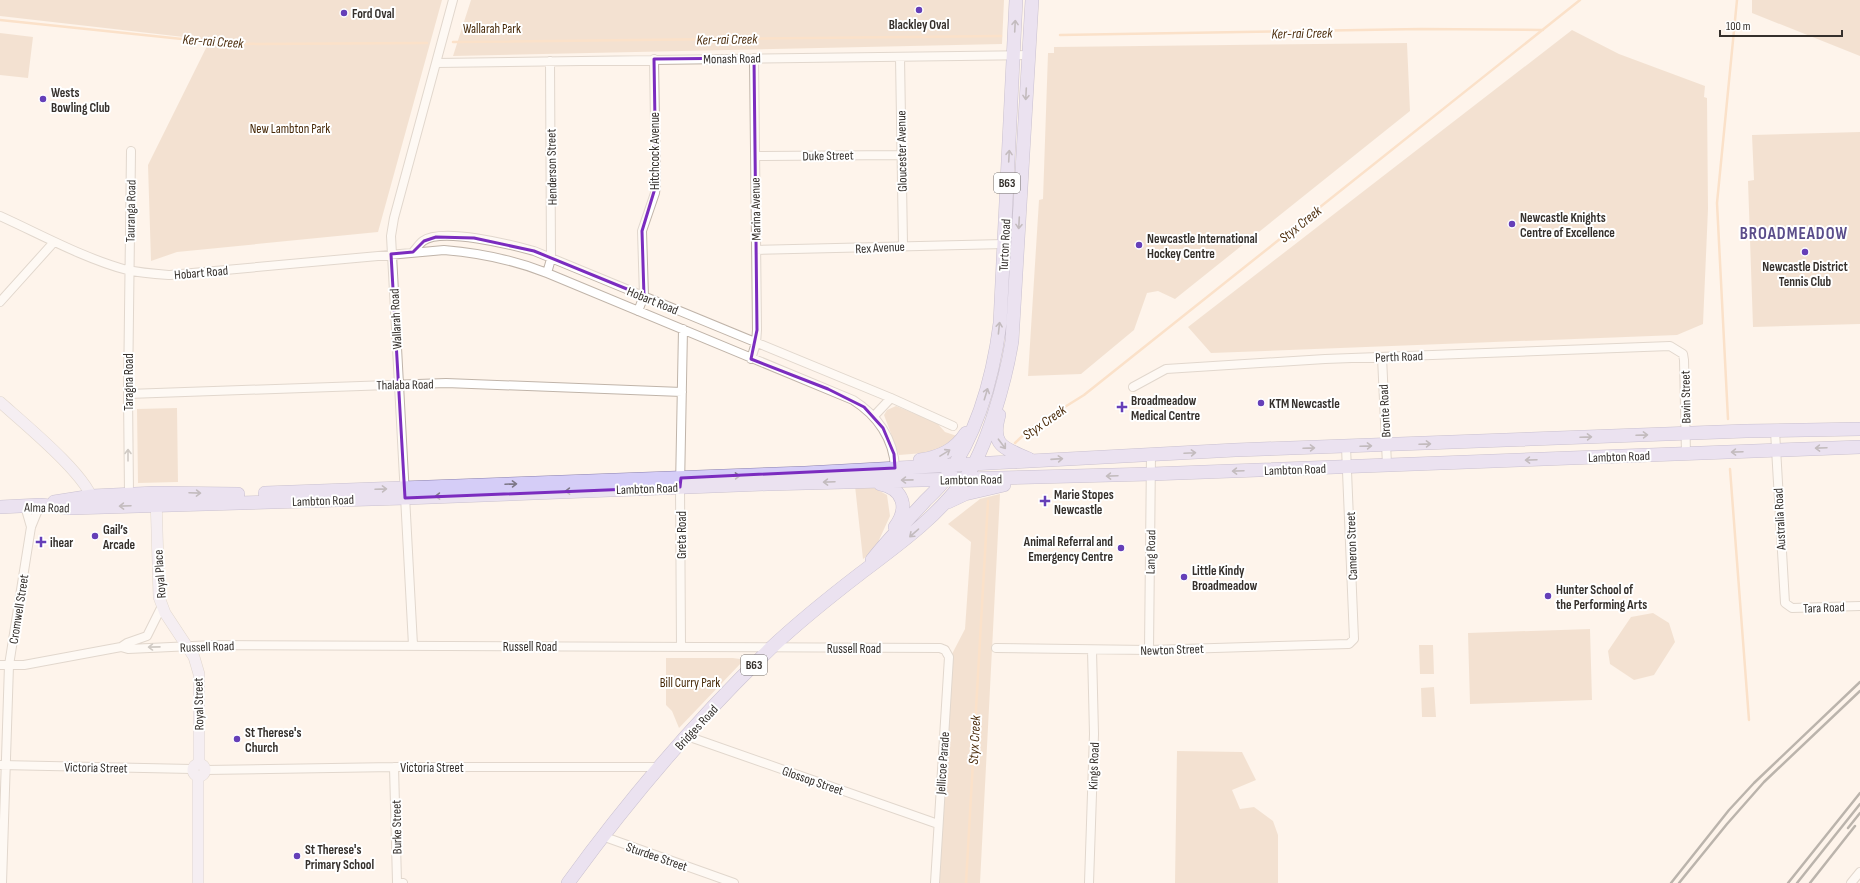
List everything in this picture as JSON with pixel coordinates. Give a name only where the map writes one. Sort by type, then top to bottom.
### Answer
[{"type":"main road","name":"Turton Road","points":[[945,480],[963,450],[976,421],[992,373],[996,352],[1000,323],[1016,0]]},
{"type":"main road","name":"Turton Road","points":[[973,465],[991,422],[1010,356],[1032,0]]},
{"type":"main road","points":[[1003,381],[1006,391],[997,424],[998,438],[1009,452],[1034,461]]},
{"type":"main road","points":[[0,402],[73,470],[88,487],[93,502]]},
{"type":"main road","points":[[895,468],[909,462],[940,456],[960,441],[976,421]]},
{"type":"main road","name":"Lambton Road","points":[[93,502],[230,494],[405,493],[681,482],[895,468],[973,465],[1151,454],[1775,430],[1860,429]]},
{"type":"main road","name":"Lambton Road","points":[[681,482],[1018,479],[1860,447]]},
{"type":"main road","name":"Bridges Road","points":[[568,883],[602,836],[658,767],[772,647],[860,574],[900,545],[942,506],[965,479],[973,465]]},
{"type":"main road","points":[[942,506],[959,496],[1002,485],[1018,479]]},
{"type":"main road","name":"Bridges Road","points":[[860,574],[889,538],[945,480]]},
{"type":"main road","points":[[868,481],[889,486],[897,491],[900,498],[903,509],[902,517],[890,532],[889,538]]},
{"type":"main road","name":"Lambton Road","points":[[93,502],[129,494],[156,499]]},
{"type":"main road","name":"Royal Place","points":[[156,499],[157,589],[162,606],[188,647]]},
{"type":"main road","name":"Alma Road","points":[[0,507],[40,506],[71,508],[93,502]]},
{"type":"main road","name":"Royal Street","points":[[188,647],[194,657],[199,674],[198,883]]},
{"type":"street","name":"Wallarah Road","points":[[414,645],[391,254],[392,223],[453,0]]},
{"type":"street","name":"Monash Road","points":[[436,63],[1028,55]]},
{"type":"street","name":"Gloucester Avenue","points":[[900,57],[903,245]]},
{"type":"street","name":"Marina Avenue","points":[[751,358],[756,343],[754,58]]},
{"type":"street","name":"Hitchcock Avenue","points":[[638,311],[644,296],[642,231],[655,193],[656,185],[654,59]]},
{"type":"street","name":"Henderson Street","points":[[547,273],[552,259],[550,61]]},
{"type":"street","name":"Tauranga Road","points":[[129,270],[131,151]]},
{"type":"street","name":"Duke Street","points":[[755,156],[902,155]]},
{"type":"street","name":"Hobart Road","points":[[0,216],[85,256],[129,270],[170,275],[444,250],[471,253],[514,262],[547,273],[841,394],[864,407],[874,416],[883,428],[894,454],[895,468]]},
{"type":"street","name":"Hobart Road","points":[[413,252],[424,240],[446,235],[511,244],[534,251],[891,398],[953,426]]},
{"type":"street","points":[[0,302],[54,242]]},
{"type":"street","name":"Rex Avenue","points":[[756,250],[864,248],[903,245],[1004,244]]},
{"type":"street","name":"Taragna Road","points":[[129,270],[129,494]]},
{"type":"street","name":"Greta Road","points":[[681,646],[683,329]]},
{"type":"street","name":"Perth Road","points":[[1133,387],[1166,369],[1382,357],[1670,346]]},
{"type":"street","name":"Bavin Street","points":[[1670,346],[1682,354],[1684,360],[1686,454]]},
{"type":"street","name":"Bronte Road","points":[[1382,357],[1387,465]]},
{"type":"street","name":"Thalaba Road","points":[[128,394],[446,383],[682,392]]},
{"type":"street","points":[[874,416],[891,398]]},
{"type":"street","name":"Australia Road","points":[[1775,430],[1784,596],[1785,602],[1788,606]]},
{"type":"street","name":"Cameron Street","points":[[1346,447],[1354,639],[1349,644]]},
{"type":"street","name":"Lang Road","points":[[1149,650],[1151,454]]},
{"type":"street","name":"Cromwell Street","points":[[25,506],[31,527]]},
{"type":"street","name":"Cromwell Street","points":[[2,883],[3,765],[9,665],[31,527],[40,506]]},
{"type":"street","name":"Russell Road","points":[[0,665],[24,665],[121,647],[127,643],[147,636],[162,606]]},
{"type":"street","name":"Tara Road","points":[[1788,606],[1798,608],[1860,606]]},
{"type":"street","name":"Newton Street","points":[[996,648],[1149,650],[1349,644]]},
{"type":"street","name":"Russell Road","points":[[121,647],[128,649],[214,645],[414,645],[940,648]]},
{"type":"street","name":"Jellicoe Parade","points":[[935,883],[949,657],[944,650],[940,648]]},
{"type":"street","name":"Kings Road","points":[[1089,883],[1094,734],[1092,650]]},
{"type":"street","name":"Glossop Street","points":[[687,736],[938,824]]},
{"type":"street","name":"Victoria Street","points":[[3,765],[199,770],[394,767],[658,767]]},
{"type":"street","name":"Burke Street","points":[[394,767],[397,882],[403,883]]},
{"type":"street","name":"Sturdee Street","points":[[602,836],[734,883]]},
{"type":"street","points":[[1851,883],[1860,872]]},
{"type":"highlighted area","points":[[754,58],[757,330],[751,359],[828,389],[864,407],[883,428],[894,454],[895,468],[681,478],[680,487],[405,498],[391,254],[413,252],[424,241],[436,237],[474,238],[534,251],[644,296],[642,231],[656,185],[654,59]]},
{"type":"green space","name":"New Lambton Park","points":[[0,0],[442,0],[378,232],[177,252],[151,261],[148,165],[210,40],[0,16]]},
{"type":"green space","name":"Wallarah Park","points":[[471,0],[1004,0],[1002,44],[453,56]]},
{"type":"green space","points":[[1752,0],[1860,0],[1860,56],[1752,13]]},
{"type":"green space","name":"Newcastle Knights Centre of Excellence","points":[[1572,30],[1619,54],[1705,86],[1704,97],[1707,98],[1708,209],[1703,324],[1677,335],[1211,353],[1188,327]]},
{"type":"green space","points":[[0,33],[33,37],[28,78],[0,75]]},
{"type":"green space","name":"Newcastle International Hockey Centre","points":[[1407,43],[1410,111],[1175,299],[1158,291],[1147,293],[1134,330],[1081,374],[1028,376],[1039,200],[1043,199],[1048,53],[1054,53],[1054,47]]},
{"type":"green space","name":"Newcastle District Tennis Club","points":[[1860,132],[1860,324],[1753,327],[1748,181],[1754,180],[1752,135]]},
{"type":"green space","points":[[896,406],[937,423],[945,432],[957,436],[936,452],[899,455],[884,415],[887,410]]},
{"type":"green space","points":[[177,408],[178,482],[138,483],[137,409]]},
{"type":"green space","points":[[867,484],[887,495],[890,516],[874,551],[863,559],[855,486]]},
{"type":"green space","points":[[1000,494],[980,883],[937,883],[952,654],[965,629],[971,542],[948,524],[980,499]]},
{"type":"green space","points":[[1653,613],[1669,623],[1675,642],[1654,675],[1634,680],[1610,664],[1608,651],[1631,617]]},
{"type":"green space","points":[[1590,629],[1592,700],[1470,704],[1468,633]]},
{"type":"green space","points":[[1419,645],[1433,645],[1434,674],[1420,674]]},
{"type":"green space","name":"Bill Curry Park","points":[[666,658],[733,658],[740,659],[742,662],[679,728],[672,711],[666,705]]},
{"type":"green space","points":[[1434,687],[1436,717],[1422,717],[1421,688]]},
{"type":"green space","points":[[1177,751],[1242,752],[1256,780],[1232,790],[1240,809],[1254,807],[1273,821],[1278,835],[1278,883],[1175,883]]},
{"type":"waterway","name":"Styx Creek","points":[[1015,443],[1031,428],[1084,395],[1580,0]]},
{"type":"waterway","points":[[1728,419],[1717,203],[1737,0]]},
{"type":"waterway","name":"Ker-rai Creek","points":[[0,20],[230,44],[427,43]]},
{"type":"waterway","name":"Ker-rai Creek","points":[[1060,35],[1421,29],[1543,30]]},
{"type":"waterway","name":"Ker-rai Creek","points":[[453,42],[1001,36]]},
{"type":"waterway","points":[[1730,469],[1749,720]]},
{"type":"waterway","name":"Styx Creek","points":[[966,883],[988,501]]},
{"type":"railway","points":[[1671,883],[1729,810],[1754,783],[1860,682]]},
{"type":"railway","points":[[1679,883],[1727,824],[1764,782],[1860,691]]},
{"type":"railway","points":[[1788,883],[1860,793]]},
{"type":"railway","points":[[1797,883],[1860,804]]},
{"type":"railway","points":[[1848,828],[1860,813]]},
{"type":"railway","points":[[1810,883],[1855,826]]},
{"type":"place","name":"Blackley Oval","points":[[919,10]]},
{"type":"place","name":"Ford Oval","points":[[344,13]]},
{"type":"place","name":"Wests Bowling Club","points":[[43,99]]},
{"type":"place","name":"Newcastle Knights Centre of Excellence","points":[[1512,224]]},
{"type":"place","name":"Newcastle International Hockey Centre","points":[[1139,245]]},
{"type":"place","name":"Newcastle District Tennis Club","points":[[1805,252]]},
{"type":"place","name":"KTM Newcastle","points":[[1261,403]]},
{"type":"place","name":"Broadmeadow Medical Centre","points":[[1122,407]]},
{"type":"place","name":"Marie Stopes Newcastle","points":[[1045,501]]},
{"type":"place","name":"Gail’s Arcade","points":[[95,536]]},
{"type":"place","name":"ihear","points":[[41,542]]},
{"type":"place","name":"Animal Referral and Emergency Centre","points":[[1121,548]]},
{"type":"place","name":"Little Kindy Broadmeadow","points":[[1184,577]]},
{"type":"place","name":"Hunter School of the Performing Arts","points":[[1548,596]]},
{"type":"place","name":"St Therese's Church","points":[[237,739]]},
{"type":"place","name":"St Therese's Primary School","points":[[297,856]]},
{"type":"district","name":"BROADMEADOW","points":[[1794,233]]}]
